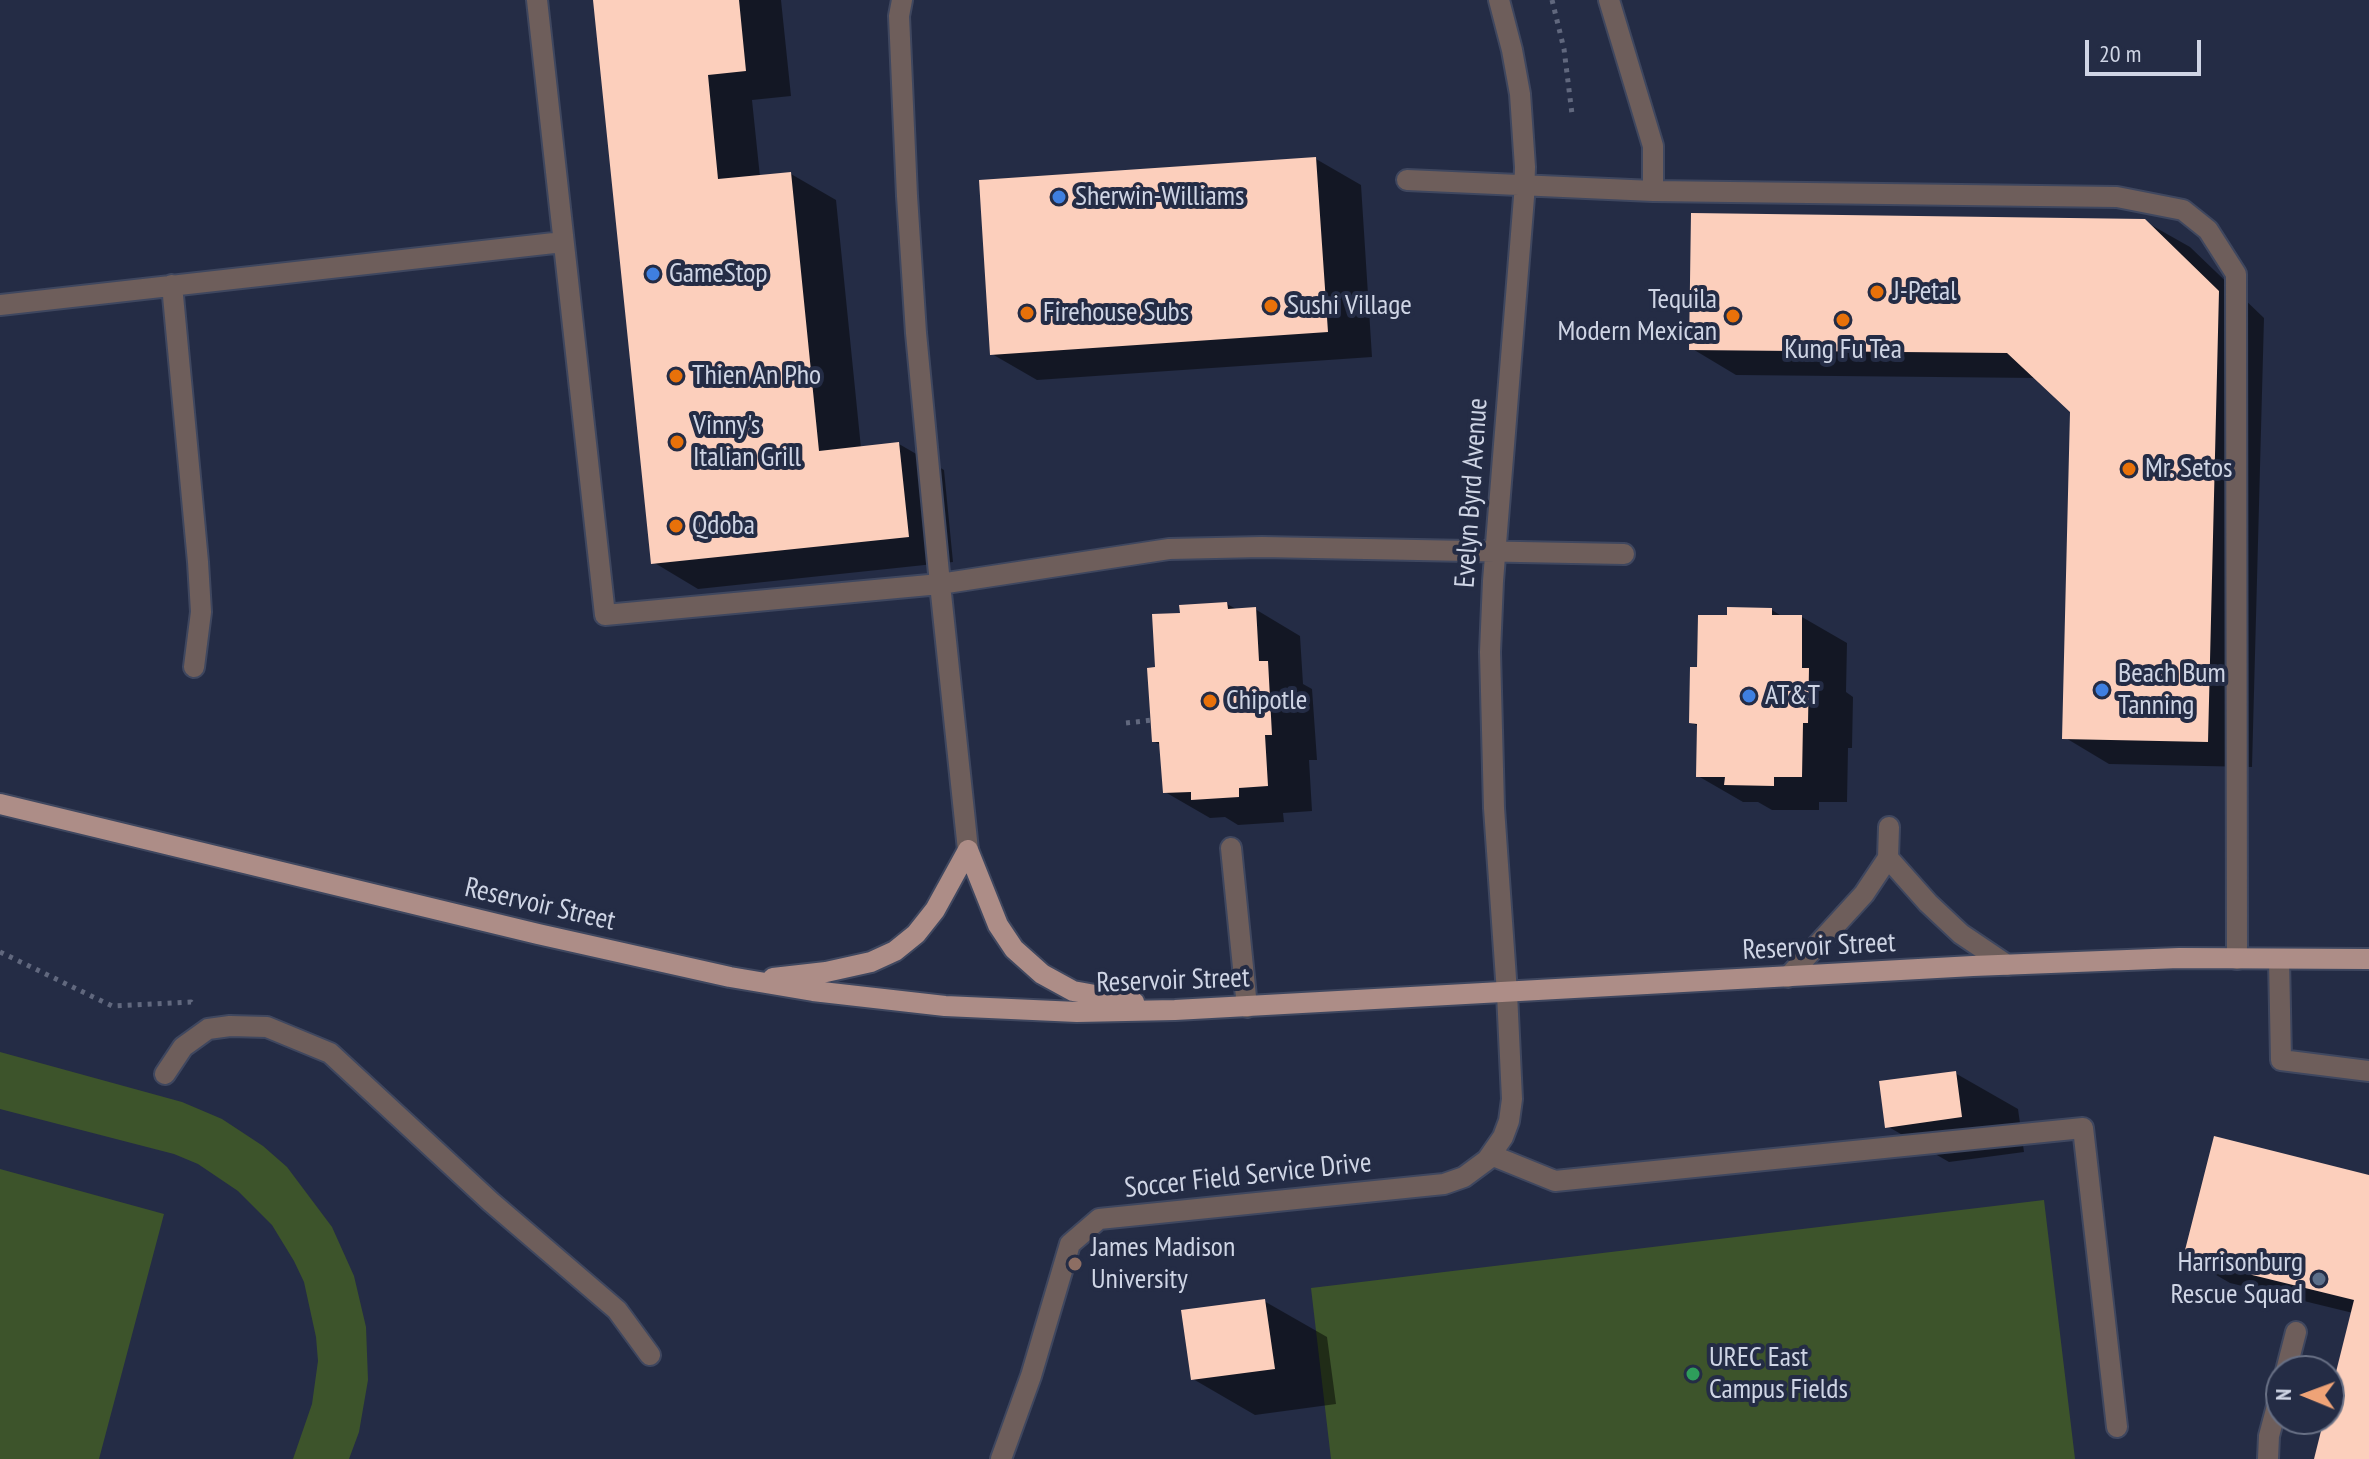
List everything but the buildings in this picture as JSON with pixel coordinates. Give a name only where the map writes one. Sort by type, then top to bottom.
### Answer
[{"type":"main road","name":"Reservoir Street","points":[[0,804],[538,934],[752,981],[945,1006],[1077,1012],[1175,1010],[2007,965],[2179,958],[2369,959]]},
{"type":"main road","points":[[752,981],[841,969],[871,962],[895,951],[916,934],[935,910],[968,850]]},
{"type":"main road","points":[[968,850],[998,925],[1014,949],[1042,974],[1073,991],[1175,1010]]},
{"type":"street","points":[[537,0],[605,615],[940,584],[1169,549],[1262,547],[1624,554]]},
{"type":"street","points":[[902,0],[899,16],[901,101],[916,333],[968,850]]},
{"type":"street","name":"Evelyn Byrd Avenue","points":[[1499,0],[1520,94],[1524,184],[1490,652],[1491,734],[1507,993]]},
{"type":"street","points":[[1609,0],[1653,146],[1653,191]]},
{"type":"street","points":[[1407,180],[1653,191],[2117,197],[2183,210],[2208,230],[2236,274],[2237,959]]},
{"type":"street","points":[[0,305],[563,242]]},
{"type":"street","points":[[172,285],[201,612],[194,667]]},
{"type":"street","points":[[1788,977],[1864,894],[1888,858],[1889,827]]},
{"type":"street","points":[[1231,848],[1247,1007]]},
{"type":"street","points":[[1888,858],[1961,934],[2007,965]]},
{"type":"street","points":[[2279,959],[2281,1060],[2369,1071]]},
{"type":"street","name":"Soccer Field Service Drive","points":[[1001,1459],[1031,1376],[1070,1244],[1099,1219],[1444,1184],[1474,1171],[1491,1155],[1503,1137],[1512,1104],[1507,993]]},
{"type":"street","points":[[165,1074],[183,1047],[208,1029],[230,1026],[267,1027],[330,1053],[491,1202],[617,1310],[650,1355]]},
{"type":"street","points":[[1491,1155],[1555,1181],[2083,1128],[2117,1427]]},
{"type":"street","points":[[2290,1355],[2296,1332]]},
{"type":"street","points":[[2268,1459],[2269,1435]]},
{"type":"path","points":[[1552,0],[1564,49],[1572,114]]},
{"type":"path","points":[[1126,723],[1153,720]]},
{"type":"path","points":[[0,952],[112,1006],[191,1002],[208,1029]]},
{"type":"green space","points":[[0,1052],[182,1102],[222,1119],[263,1146],[287,1167],[332,1227],[354,1276],[366,1327],[368,1380],[359,1432],[349,1459],[293,1459],[312,1404],[318,1361],[316,1337],[304,1282],[272,1225],[238,1191],[198,1164],[174,1154],[0,1109]]},
{"type":"green space","points":[[0,1169],[164,1214],[99,1459],[0,1459]]},
{"type":"green space","name":"UREC East Campus Fields","points":[[2044,1200],[2075,1459],[1331,1459],[1311,1288]]},
{"type":"place","name":"Sherwin-Williams","points":[[1059,197]]},
{"type":"place","name":"GameStop","points":[[653,274]]},
{"type":"place","name":"J-Petal","points":[[1877,292]]},
{"type":"place","name":"Sushi Village","points":[[1271,306]]},
{"type":"place","name":"Firehouse Subs","points":[[1027,313]]},
{"type":"place","name":"Tequila Modern Mexican","points":[[1733,316]]},
{"type":"place","name":"Kung Fu Tea","points":[[1843,320]]},
{"type":"place","name":"Thien An Pho","points":[[676,376]]},
{"type":"place","name":"Vinny's Italian Grill","points":[[677,442]]},
{"type":"place","name":"Mr. Setos","points":[[2129,469]]},
{"type":"place","name":"Qdoba","points":[[676,526]]},
{"type":"place","name":"Beach Bum Tanning","points":[[2102,690]]},
{"type":"place","name":"AT&T","points":[[1749,696]]},
{"type":"place","name":"Chipotle","points":[[1210,701]]},
{"type":"place","name":"James Madison University","points":[[1075,1264]]},
{"type":"place","name":"Harrisonburg Rescue Squad","points":[[2319,1279]]},
{"type":"place","name":"UREC East Campus Fields","points":[[1693,1374]]}]
